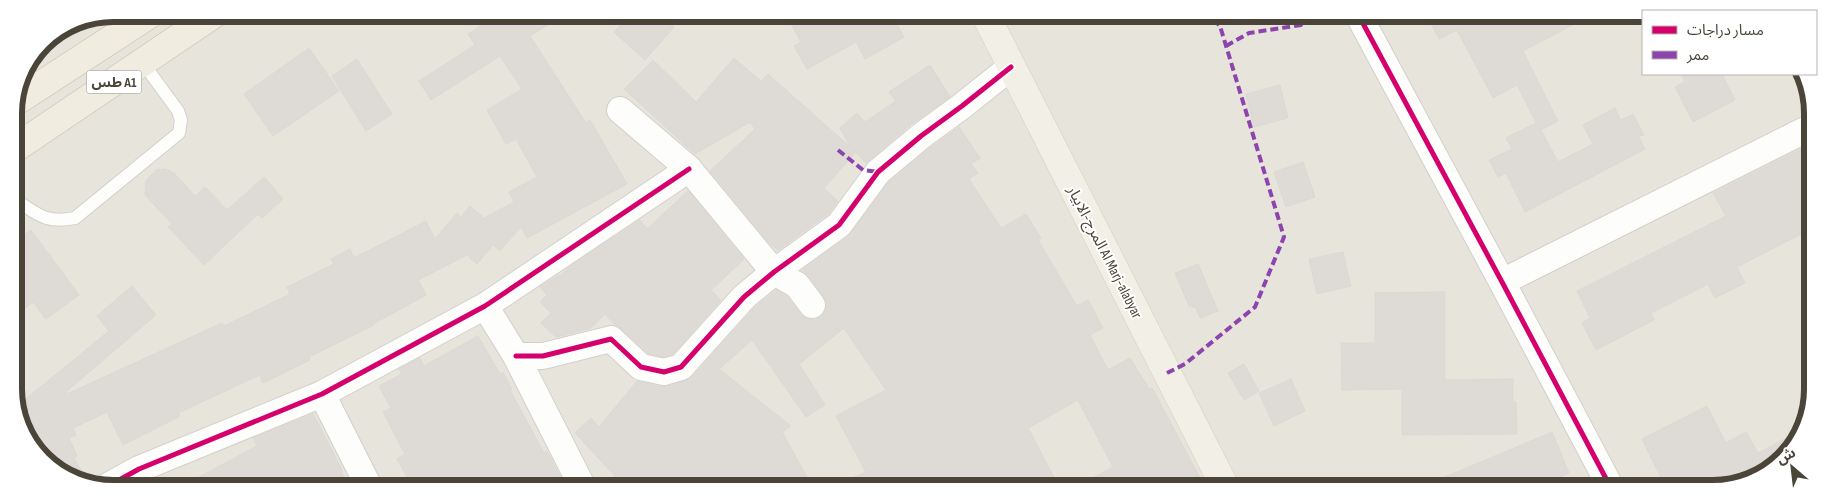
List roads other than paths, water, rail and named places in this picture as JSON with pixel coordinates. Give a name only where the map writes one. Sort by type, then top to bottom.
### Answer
[{"type":"highway","name":"طس A1","points":[[25,96],[139,22]]},
{"type":"highway","name":"طس A1","points":[[23,143],[202,22]]},
{"type":"highway","points":[[120,35],[143,63]]},
{"type":"main road","name":"المرج-الابيار Al Marj-alabyar","points":[[989,22],[1221,479]]},
{"type":"street","points":[[1362,22],[1606,479]]},
{"type":"street","points":[[516,356],[543,356],[611,339],[641,367],[664,372],[681,367],[744,297],[774,272],[839,225],[878,172],[1010,67]]},
{"type":"street","points":[[620,110],[689,169],[774,272],[797,285],[812,305]]},
{"type":"street","points":[[1502,282],[1804,131]]},
{"type":"street","points":[[131,480],[143,477],[322,394],[485,306],[689,169]]},
{"type":"street","points":[[485,306],[516,356],[579,480]]},
{"type":"street","points":[[322,394],[365,480]]},
{"type":"lane","points":[[23,205],[41,217],[52,220],[75,218],[179,133],[181,120],[178,111],[143,63]]}]
